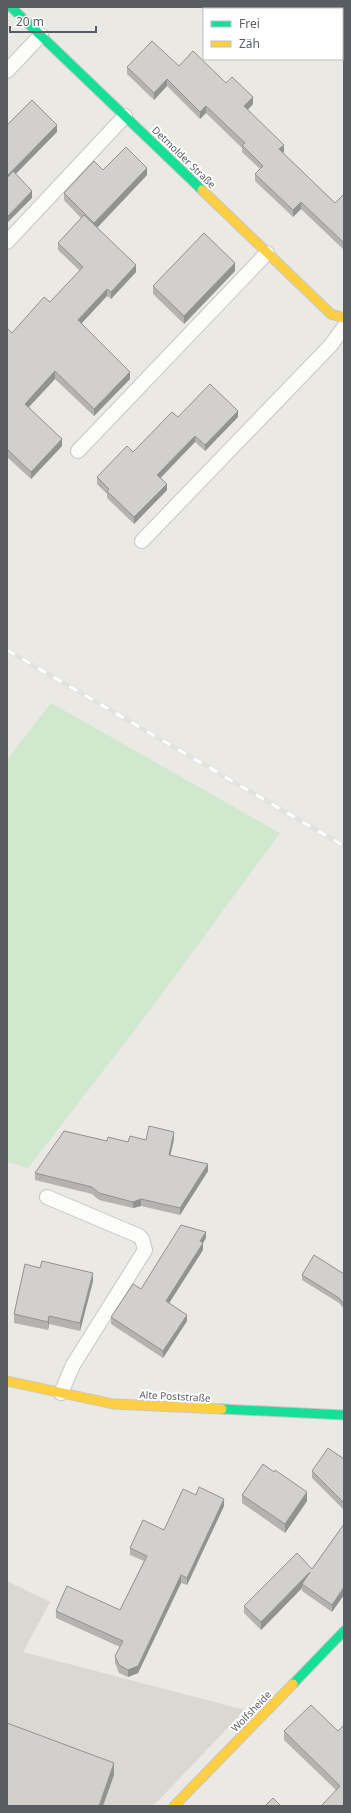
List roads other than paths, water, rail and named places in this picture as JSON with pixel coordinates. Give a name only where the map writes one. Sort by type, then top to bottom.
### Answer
[{"type":"street","name":"Detmolder Straße","points":[[11,7],[331,314],[344,318]]},
{"type":"street","name":"Alte Poststraße","points":[[7,1381],[113,1404],[344,1414]]},
{"type":"street","name":"Wolfsheide","points":[[174,1806],[344,1631]]},
{"type":"lane","points":[[7,71],[41,35]]},
{"type":"lane","points":[[7,242],[125,116]]},
{"type":"lane","points":[[78,451],[267,253]]},
{"type":"lane","points":[[142,541],[331,345],[344,327]]},
{"type":"lane","points":[[47,1197],[139,1236],[142,1239],[145,1250],[73,1365],[61,1393]]},
{"type":"railway","points":[[7,650],[344,846]]}]
